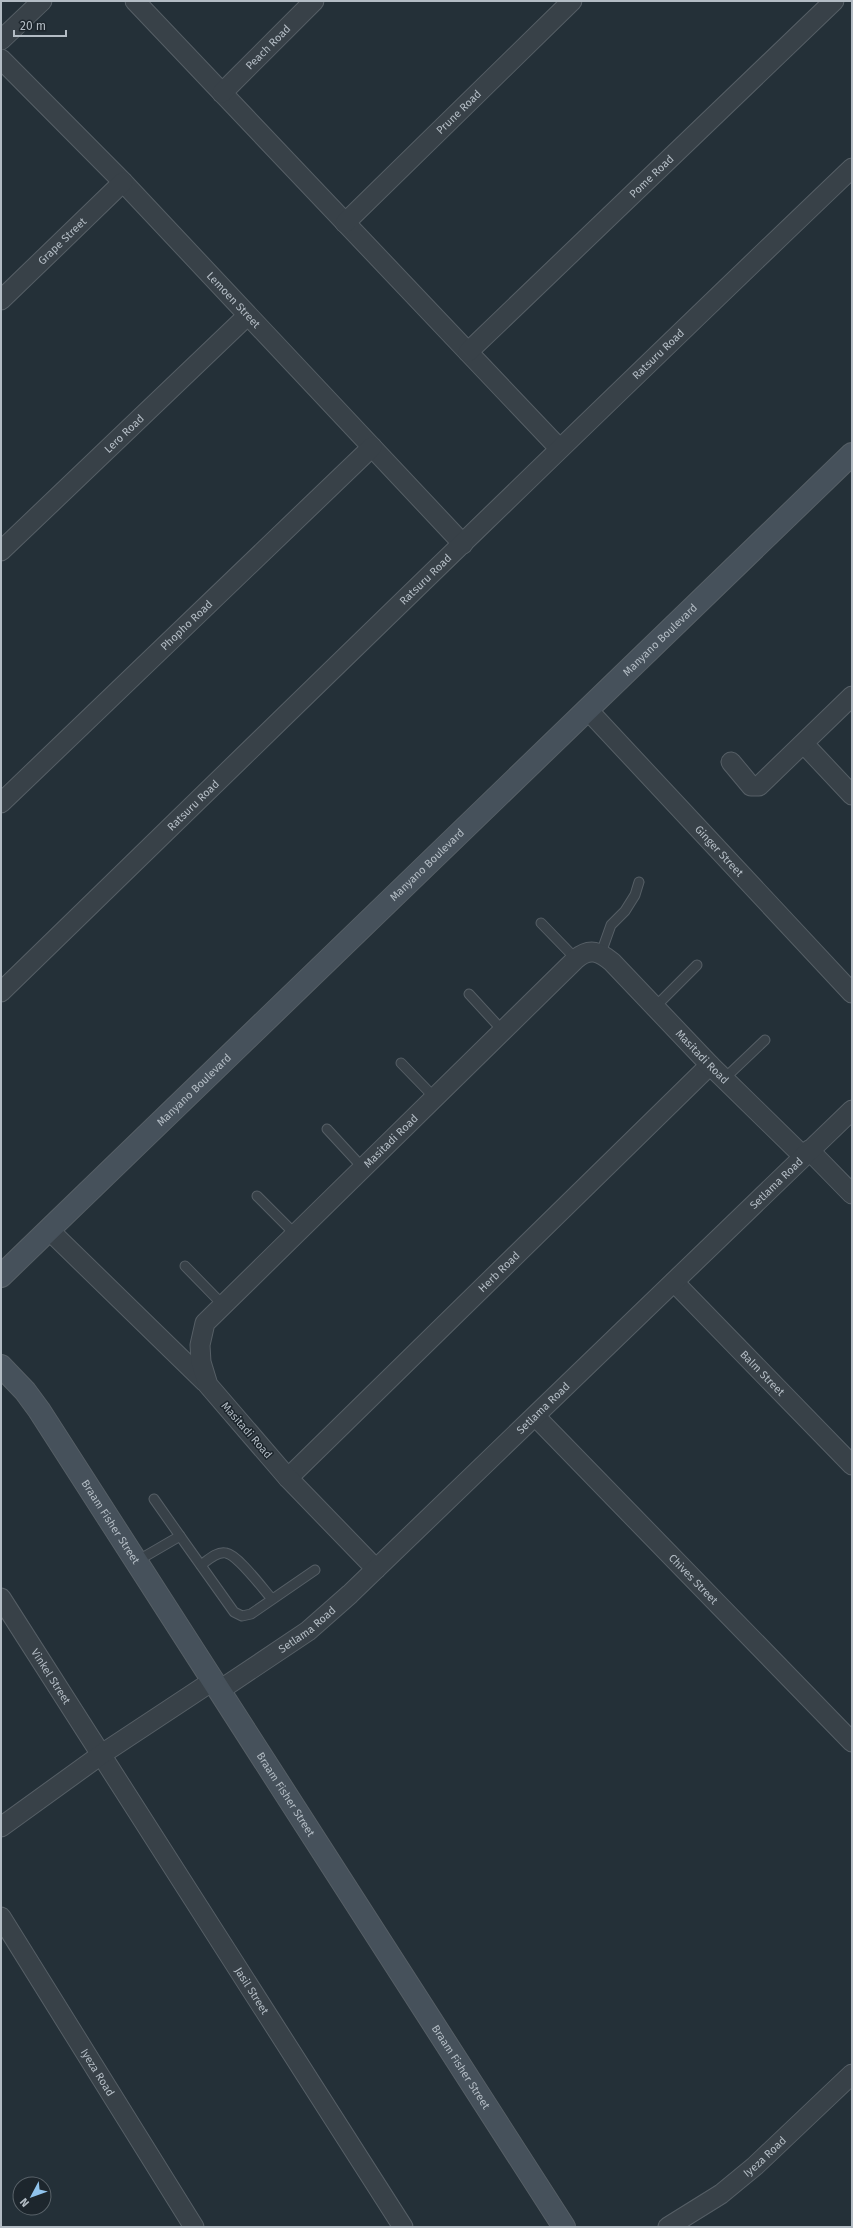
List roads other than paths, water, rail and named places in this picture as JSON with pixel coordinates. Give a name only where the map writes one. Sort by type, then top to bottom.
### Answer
[{"type":"street","points":[[1,40],[42,1]]},
{"type":"street","points":[[135,1],[559,448]]},
{"type":"street","name":"Peach Road","points":[[222,93],[314,1]]},
{"type":"street","name":"Prune Road","points":[[345,223],[572,1]]},
{"type":"street","name":"Pome Road","points":[[468,352],[834,1]]},
{"type":"street","name":"Lemoen Street","points":[[1,59],[123,182],[463,544]]},
{"type":"street","name":"Ratsuru Road","points":[[1,992],[463,544],[559,448],[852,168]]},
{"type":"street","name":"Grape Street","points":[[1,300],[123,182]]},
{"type":"street","name":"Lero Road","points":[[1,551],[248,316]]},
{"type":"street","name":"Phopho Road","points":[[1,803],[372,448]]},
{"type":"street","name":"Manyano Boulevard","points":[[1,1276],[852,454]]},
{"type":"street","points":[[731,762],[751,786],[759,786],[852,696]]},
{"type":"street","name":"Ginger Street","points":[[587,709],[852,993]]},
{"type":"street","points":[[804,744],[852,795]]},
{"type":"street","name":"Masitadi Road","points":[[376,1569],[288,1478],[208,1385],[201,1362],[200,1345],[205,1323],[576,959],[588,952],[601,953],[724,1079],[852,1194]]},
{"type":"street","name":"Herb Road","points":[[288,1478],[710,1065]]},
{"type":"street","name":"Setlama Road","points":[[1,1827],[102,1754],[308,1630],[376,1569],[852,1110]]},
{"type":"street","points":[[48,1230],[208,1385]]},
{"type":"street","name":"Balm Street","points":[[674,1282],[852,1465]]},
{"type":"street","name":"Braam Fisher Street","points":[[1,1366],[25,1391],[39,1410],[564,2227]]},
{"type":"street","name":"Chives Street","points":[[536,1416],[852,1742]]},
{"type":"street","name":"Vinkel Street","points":[[1,1598],[102,1754]]},
{"type":"street","name":"Jasil Street","points":[[102,1754],[403,2227]]},
{"type":"street","name":"Iyeza Road","points":[[1,1917],[194,2227]]},
{"type":"street","name":"Iyeza Road","points":[[668,2227],[721,2194],[755,2166],[852,2074]]},
{"type":"lane","points":[[601,953],[611,924],[626,911],[635,895],[639,882]]},
{"type":"lane","points":[[541,923],[576,959]]},
{"type":"lane","points":[[655,1007],[697,966]]},
{"type":"lane","points":[[469,994],[503,1031]]},
{"type":"lane","points":[[724,1079],[765,1040]]},
{"type":"lane","points":[[401,1063],[434,1098]]},
{"type":"lane","points":[[327,1129],[363,1168]]},
{"type":"lane","points":[[257,1196],[295,1234]]},
{"type":"lane","points":[[185,1266],[223,1306]]},
{"type":"lane","points":[[154,1499],[234,1612],[242,1616],[250,1614],[315,1570]]},
{"type":"lane","points":[[137,1561],[180,1536]]},
{"type":"lane","points":[[201,1565],[218,1553],[226,1553],[234,1557],[272,1599]]}]
